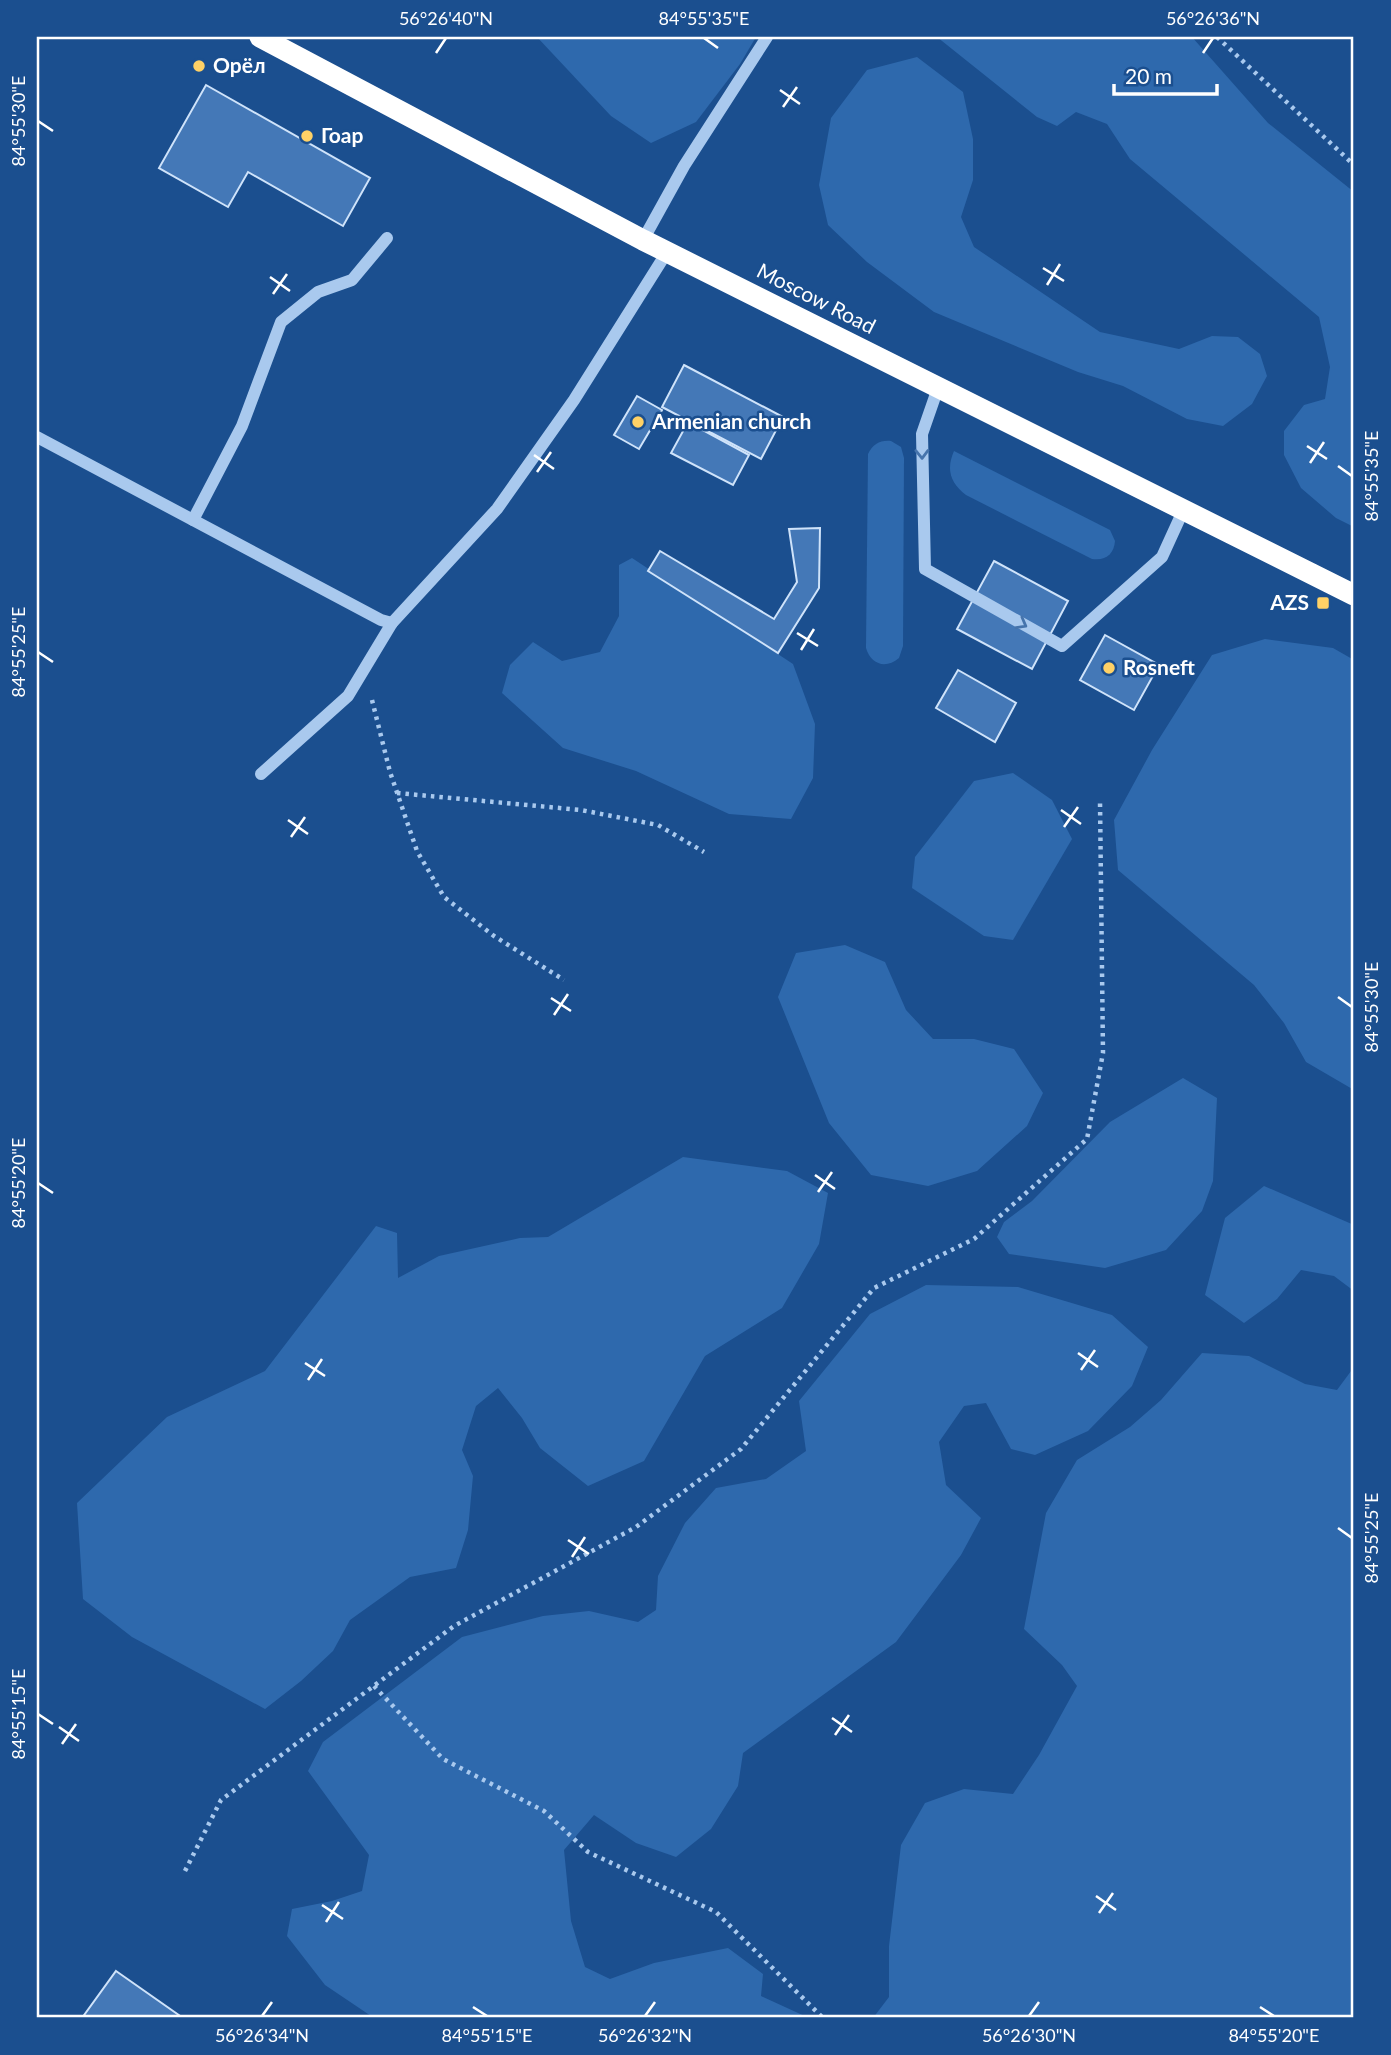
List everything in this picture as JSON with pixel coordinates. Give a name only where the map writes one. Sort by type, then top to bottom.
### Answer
[{"type":"highway","name":"Moscow Road","points":[[260,37],[643,240],[1183,512],[1354,595]]},
{"type":"lane","points":[[643,240],[684,166],[768,37]]},
{"type":"lane","points":[[192,520],[243,426],[281,322],[318,292],[352,280],[387,238]]},
{"type":"lane","points":[[261,774],[348,696],[392,623],[497,509],[574,400],[667,252]]},
{"type":"lane","points":[[938,388],[922,434],[925,569],[1062,646],[1162,557],[1183,512]]},
{"type":"lane","points":[[37,437],[380,620],[392,623]]},
{"type":"path","points":[[1217,37],[1354,165]]},
{"type":"path","points":[[365,668],[390,772],[417,851],[444,897],[494,936],[565,979]]},
{"type":"path","points":[[397,793],[581,810],[658,825],[704,852]]},
{"type":"path","points":[[185,1871],[221,1800],[454,1626],[636,1527],[741,1449],[874,1288],[974,1239],[1087,1139],[1103,1053],[1100,801]]},
{"type":"path","points":[[374,1686],[443,1759],[544,1811],[588,1852],[716,1912],[823,2018]]},
{"type":"shaded area","points":[[537,37],[756,37],[740,64],[696,122],[651,143],[611,116]]},
{"type":"shaded area","points":[[937,37],[1192,37],[1268,123],[1354,192],[1354,527],[1336,518],[1301,488],[1284,455],[1284,431],[1304,405],[1325,399],[1330,367],[1319,317],[1130,159],[1107,124],[1076,112],[1057,126],[1037,117]]},
{"type":"shaded area","points":[[917,57],[963,92],[973,139],[973,180],[961,217],[974,247],[1100,332],[1179,349],[1212,336],[1238,337],[1260,354],[1267,376],[1252,404],[1223,426],[1187,419],[1123,386],[1078,372],[934,312],[867,262],[828,225],[819,185],[831,118],[867,70]]},
{"type":"shaded area","points":[[891,441],[901,447],[904,458],[903,646],[899,658],[879,664],[871,658],[866,648],[868,454],[877,443]]},
{"type":"shaded area","points":[[954,451],[1110,530],[1115,541],[1113,550],[1105,558],[1092,559],[966,495],[956,486],[951,475],[950,464]]},
{"type":"shaded area","points":[[632,558],[793,664],[815,724],[813,778],[791,819],[729,814],[636,771],[563,748],[502,693],[510,665],[533,642],[562,661],[600,652],[619,616],[619,565]]},
{"type":"shaded area","points":[[1265,639],[1333,648],[1354,660],[1354,1090],[1306,1062],[1284,1023],[1254,985],[1118,870],[1114,820],[1152,750],[1212,655]]},
{"type":"shaded area","points":[[1013,773],[1052,800],[1072,839],[1013,940],[984,936],[912,888],[915,857],[974,781]]},
{"type":"shaded area","points":[[845,945],[885,962],[906,1010],[933,1039],[974,1039],[1014,1049],[1043,1093],[1027,1126],[977,1171],[928,1186],[871,1175],[829,1123],[778,997],[796,953]]},
{"type":"shaded area","points":[[1183,1078],[1217,1098],[1213,1181],[1202,1211],[1166,1250],[1105,1268],[1009,1254],[997,1237],[1004,1222],[1032,1201],[1110,1122]]},
{"type":"shaded area","points":[[683,1157],[787,1171],[828,1193],[819,1244],[782,1308],[705,1356],[644,1461],[588,1486],[540,1448],[522,1418],[498,1388],[476,1406],[462,1450],[473,1476],[468,1530],[456,1568],[410,1577],[350,1620],[333,1651],[265,1709],[132,1637],[83,1599],[77,1503],[167,1417],[265,1371],[376,1226],[397,1233],[398,1278],[439,1256],[520,1238],[548,1237]]},
{"type":"shaded area","points":[[1264,1186],[1354,1225],[1354,1291],[1334,1276],[1301,1270],[1277,1299],[1244,1323],[1205,1295],[1225,1218]]},
{"type":"shaded area","points":[[926,1285],[1018,1287],[1112,1315],[1148,1347],[1132,1386],[1088,1431],[1035,1455],[1011,1449],[986,1403],[964,1406],[939,1442],[946,1485],[981,1518],[961,1555],[896,1642],[743,1753],[738,1786],[711,1829],[676,1857],[636,1843],[594,1815],[564,1850],[571,1921],[585,1967],[610,1979],[654,1963],[728,1948],[763,1974],[761,1996],[809,2018],[374,2018],[325,1985],[287,1936],[292,1909],[332,1901],[362,1891],[369,1855],[308,1771],[323,1742],[462,1637],[543,1616],[589,1611],[638,1622],[656,1610],[658,1576],[685,1523],[716,1488],[766,1479],[806,1451],[799,1401],[870,1314]]},
{"type":"shaded area","points":[[1202,1353],[1249,1356],[1305,1384],[1337,1390],[1354,1367],[1354,2018],[873,2018],[889,1997],[889,1946],[901,1845],[925,1803],[964,1789],[1013,1794],[1039,1755],[1077,1686],[1062,1665],[1024,1629],[1046,1513],[1077,1460],[1130,1427],[1161,1400]]},
{"type":"building","points":[[206,85],[370,178],[343,226],[248,172],[228,207],[159,168]]},
{"type":"building","points":[[684,365],[783,417],[761,459],[662,407]]},
{"type":"building","name":"Armenian church","points":[[637,396],[662,410],[639,449],[614,435]]},
{"type":"building","points":[[688,422],[749,455],[733,485],[671,453]]},
{"type":"building","points":[[820,528],[819,588],[778,653],[648,571],[660,551],[774,619],[797,582],[789,529]]},
{"type":"building","points":[[994,561],[1068,601],[1032,669],[957,629]]},
{"type":"building","points":[[1105,635],[1159,665],[1134,710],[1080,680]]},
{"type":"building","points":[[958,670],[1016,703],[995,742],[936,708]]},
{"type":"building","points":[[116,1971],[183,2018],[82,2018]]},
{"type":"place","name":"Орёл","points":[[199,66]]},
{"type":"place","name":"Гоар","points":[[307,136]]},
{"type":"place","name":"Armenian church","points":[[638,422]]},
{"type":"place","name":"AZS","points":[[1323,603]]},
{"type":"place","name":"Rosneft","points":[[1109,668]]}]
